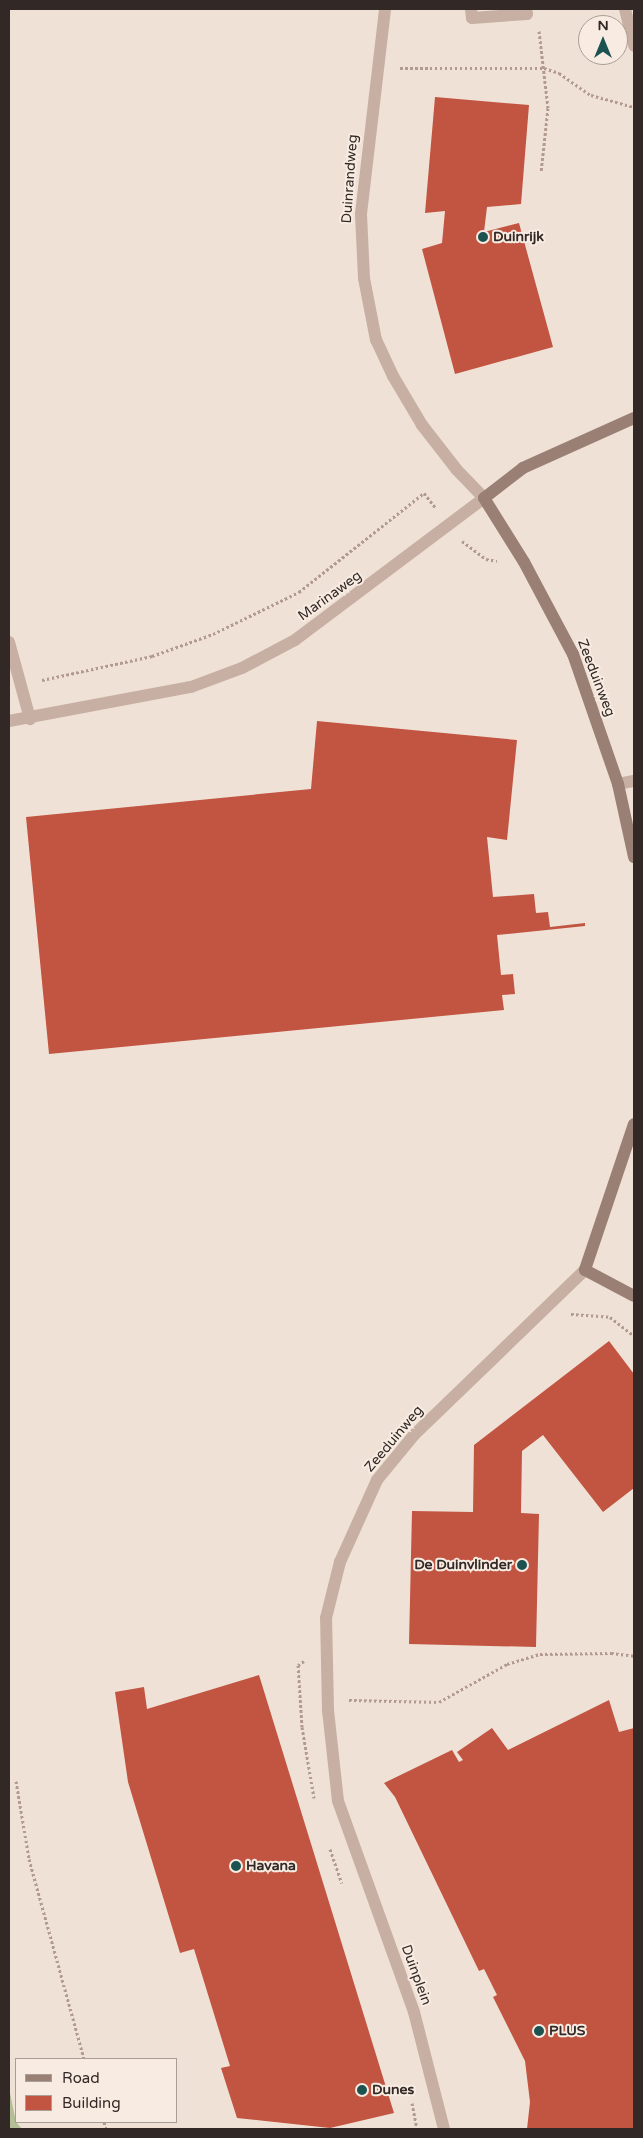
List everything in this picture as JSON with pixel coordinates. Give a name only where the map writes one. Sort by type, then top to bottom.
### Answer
[{"type":"street","name":"Duinrandweg","points":[[385,9],[380,68],[369,132],[360,214],[364,278],[376,340],[393,376],[422,425],[456,470],[484,498]]},
{"type":"street","points":[[471,9],[472,18],[527,11]]},
{"type":"street","points":[[625,9],[634,46]]},
{"type":"street","name":"Marinaweg","points":[[9,721],[30,719],[191,687],[242,668],[295,640],[523,468],[634,418]]},
{"type":"street","name":"Zeeduinweg","points":[[484,498],[524,562],[573,654],[618,784],[634,857]]},
{"type":"street","points":[[9,642],[22,683],[30,719]]},
{"type":"street","points":[[618,784],[634,780]]},
{"type":"street","name":"Zeeduinweg","points":[[349,1834],[338,1801],[328,1698],[326,1618],[340,1562],[377,1480],[414,1435],[549,1308],[585,1270],[634,1124]]},
{"type":"street","points":[[585,1270],[634,1296]]},
{"type":"street","name":"Duinplein","points":[[349,1834],[414,2012],[444,2129]]},
{"type":"path","points":[[527,11],[538,29],[548,108],[541,172]]},
{"type":"path","points":[[380,68],[544,68],[559,74],[591,95],[634,107]]},
{"type":"path","name":"Marinaweg","points":[[22,683],[95,671],[152,656],[213,634],[299,592],[424,493],[448,526]]},
{"type":"path","points":[[448,526],[460,539],[486,559],[524,562]]},
{"type":"path","points":[[549,1308],[562,1313],[610,1317],[634,1336]]},
{"type":"path","points":[[328,1698],[439,1702],[507,1664],[540,1654],[602,1653],[634,1656]]},
{"type":"path","points":[[16,1781],[29,1859],[84,2058]]},
{"type":"green space","points":[[9,2088],[15,2123],[22,2129],[9,2129]]},
{"type":"building","name":"Duinrijk","points":[[435,97],[529,105],[521,204],[487,207],[484,232],[519,223],[553,347],[455,374],[422,249],[442,243],[445,211],[425,213]]},
{"type":"building","points":[[317,721],[517,740],[507,840],[487,837],[493,897],[534,894],[536,913],[548,912],[550,927],[585,923],[585,926],[497,935],[501,975],[513,974],[515,994],[502,995],[504,1010],[49,1054],[26,817],[311,789]]},
{"type":"building","points":[[609,1341],[634,1374],[634,1488],[603,1512],[543,1435],[522,1451],[521,1513],[539,1514],[536,1647],[409,1644],[412,1511],[473,1512],[474,1445]]},
{"type":"building","name":"Havana","points":[[259,1675],[394,2113],[330,2128],[237,2118],[221,2068],[230,2066],[194,1949],[180,1953],[128,1782],[115,1692],[144,1687],[147,1709]]},
{"type":"building","points":[[609,1700],[619,1732],[634,1728],[634,2129],[527,2129],[530,2102],[525,2061],[493,1997],[497,1995],[484,1969],[479,1971],[395,1797],[384,1783],[452,1750],[459,1762],[463,1760],[457,1752],[492,1728],[508,1750]]},
{"type":"place","name":"Duinrijk","points":[[483,237]]},
{"type":"place","name":"De Duinvlinder","points":[[522,1565]]},
{"type":"place","name":"Havana","points":[[236,1866]]},
{"type":"place","name":"PLUS","points":[[539,2031]]},
{"type":"place","name":"Dunes","points":[[362,2090]]}]
